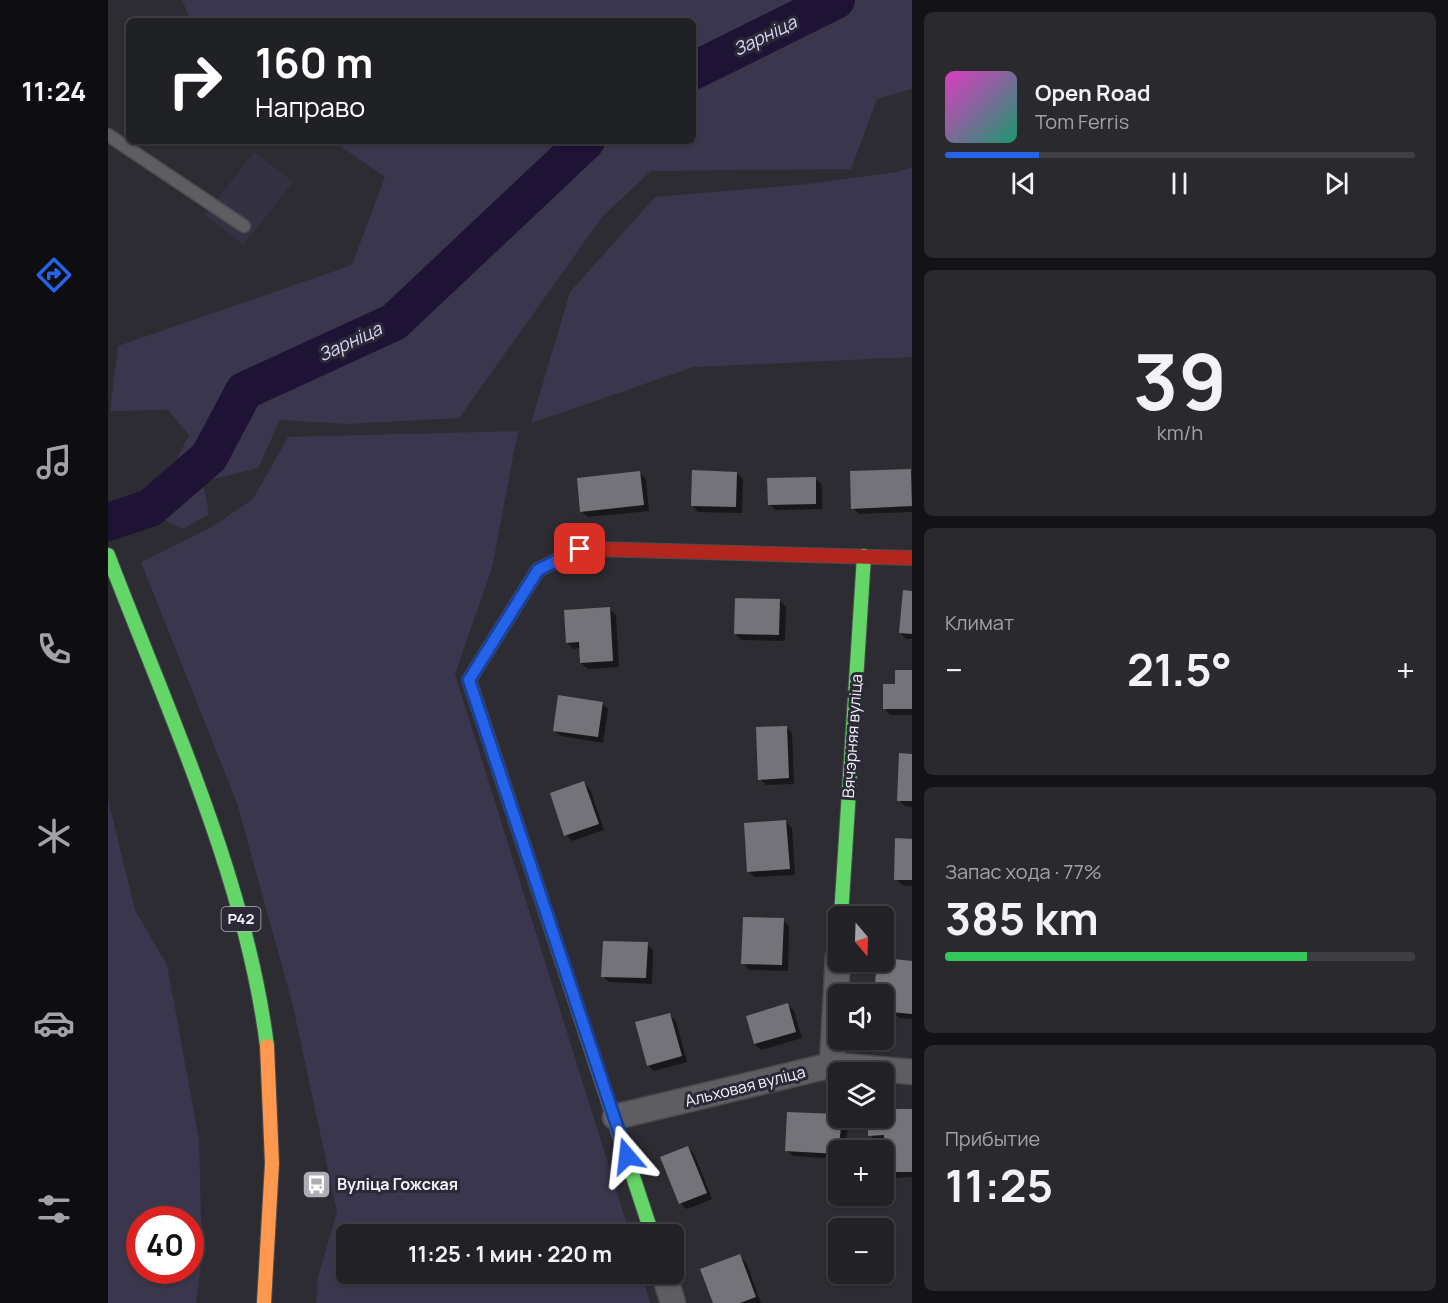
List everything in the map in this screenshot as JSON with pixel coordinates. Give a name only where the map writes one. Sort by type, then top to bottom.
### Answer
[{"type":"street","points":[[649,1224],[469,680],[538,570],[580,549],[912,558]]},
{"type":"street","name":"Р42","points":[[108,555],[223,858],[250,949],[264,1024],[270,1096],[270,1162],[264,1303]]},
{"type":"street","name":"Вячэрняя вуліца","points":[[842,906],[864,556]]},
{"type":"street","points":[[832,1062],[837,972]]},
{"type":"street","name":"Альховая вуліца","points":[[615,1117],[828,1066]]},
{"type":"street","name":"Альховая вуліца","points":[[894,1070],[912,1072]]},
{"type":"street","points":[[667,1284],[673,1303]]},
{"type":"lane","points":[[108,135],[244,226]]},
{"type":"shaded area","points":[[182,0],[912,0],[912,89],[877,99],[851,169],[651,171],[602,217],[459,418],[346,424],[280,420],[258,468],[203,482],[209,514],[183,529],[161,518],[162,488],[189,435],[168,410],[110,411],[118,346],[352,265],[385,177],[337,144],[696,144],[696,18],[190,18]]},
{"type":"shaded area","points":[[254,152],[293,182],[243,245],[205,215]]},
{"type":"shaded area","points":[[912,167],[912,357],[694,367],[531,423],[570,292],[655,197],[808,184],[897,172]]},
{"type":"shaded area","points":[[518,431],[492,568],[455,674],[627,1224],[336,1224],[336,1284],[645,1284],[650,1303],[316,1303],[318,1277],[337,1212],[293,1006],[237,803],[141,562],[210,528],[253,499],[288,437]]},
{"type":"shaded area","points":[[108,799],[135,910],[167,965],[199,1140],[201,1206],[126,1206],[126,1284],[198,1284],[196,1303],[108,1303]]},
{"type":"building","points":[[911,469],[912,506],[851,509],[850,471]]},
{"type":"building","points":[[692,470],[737,472],[736,507],[691,506]]},
{"type":"building","points":[[640,471],[644,505],[580,512],[577,478]]},
{"type":"building","points":[[816,477],[816,504],[768,505],[767,478]]},
{"type":"building","points":[[903,590],[912,591],[912,634],[899,633]]},
{"type":"building","points":[[735,598],[780,599],[779,635],[734,634]]},
{"type":"building","points":[[610,607],[613,661],[580,663],[579,642],[566,643],[564,610]]},
{"type":"building","points":[[895,670],[912,670],[912,709],[883,709],[883,684],[895,684]]},
{"type":"building","points":[[558,695],[603,702],[598,737],[553,731]]},
{"type":"building","points":[[787,726],[789,778],[758,780],[756,727]]},
{"type":"building","points":[[899,753],[912,754],[912,801],[897,801]]},
{"type":"building","points":[[584,781],[599,824],[564,836],[550,793]]},
{"type":"building","points":[[786,820],[790,869],[747,872],[744,823]]},
{"type":"building","points":[[895,838],[912,839],[912,880],[894,880]]},
{"type":"building","points":[[743,917],[784,918],[782,965],[741,964]]},
{"type":"building","points":[[603,941],[648,942],[646,978],[601,977]]},
{"type":"building","points":[[894,959],[912,961],[912,1014],[894,1012],[894,984],[875,984],[876,972],[894,972]]},
{"type":"building","points":[[788,1003],[796,1032],[754,1044],[746,1016]]},
{"type":"building","points":[[670,1013],[682,1056],[647,1066],[635,1022]]},
{"type":"building","points":[[894,1109],[912,1109],[912,1172],[894,1172],[894,1140],[884,1140],[884,1135],[868,1136],[868,1128],[894,1128]]},
{"type":"building","points":[[787,1112],[828,1114],[828,1128],[841,1128],[840,1140],[828,1140],[828,1153],[785,1151]]},
{"type":"building","points":[[688,1146],[707,1193],[679,1204],[660,1157]]},
{"type":"building","points":[[740,1254],[756,1297],[740,1303],[713,1303],[700,1269]]},
{"type":"waterway","name":"Зарніца","points":[[696,70],[836,0]]},
{"type":"waterway","name":"Зарніца","points":[[108,522],[150,508],[209,457],[244,391],[394,322],[583,144]]},
{"type":"traffic: fast","points":[[108,555],[179,735],[223,859],[242,921],[257,983],[267,1046]]},
{"type":"traffic: fast","points":[[842,906],[864,556]]},
{"type":"traffic: fast","points":[[492,749],[649,1224]]},
{"type":"traffic: slow","points":[[492,749],[469,680],[538,570],[580,549],[595,549]]},
{"type":"traffic: slow","points":[[264,1303],[272,1163],[267,1046]]},
{"type":"traffic: jam","points":[[595,549],[912,558]]},
{"type":"place","name":"Вуліца Гожская","points":[[316,1184]]},
{"type":"route","points":[[580,549],[538,570],[469,680],[627,1156]]}]
